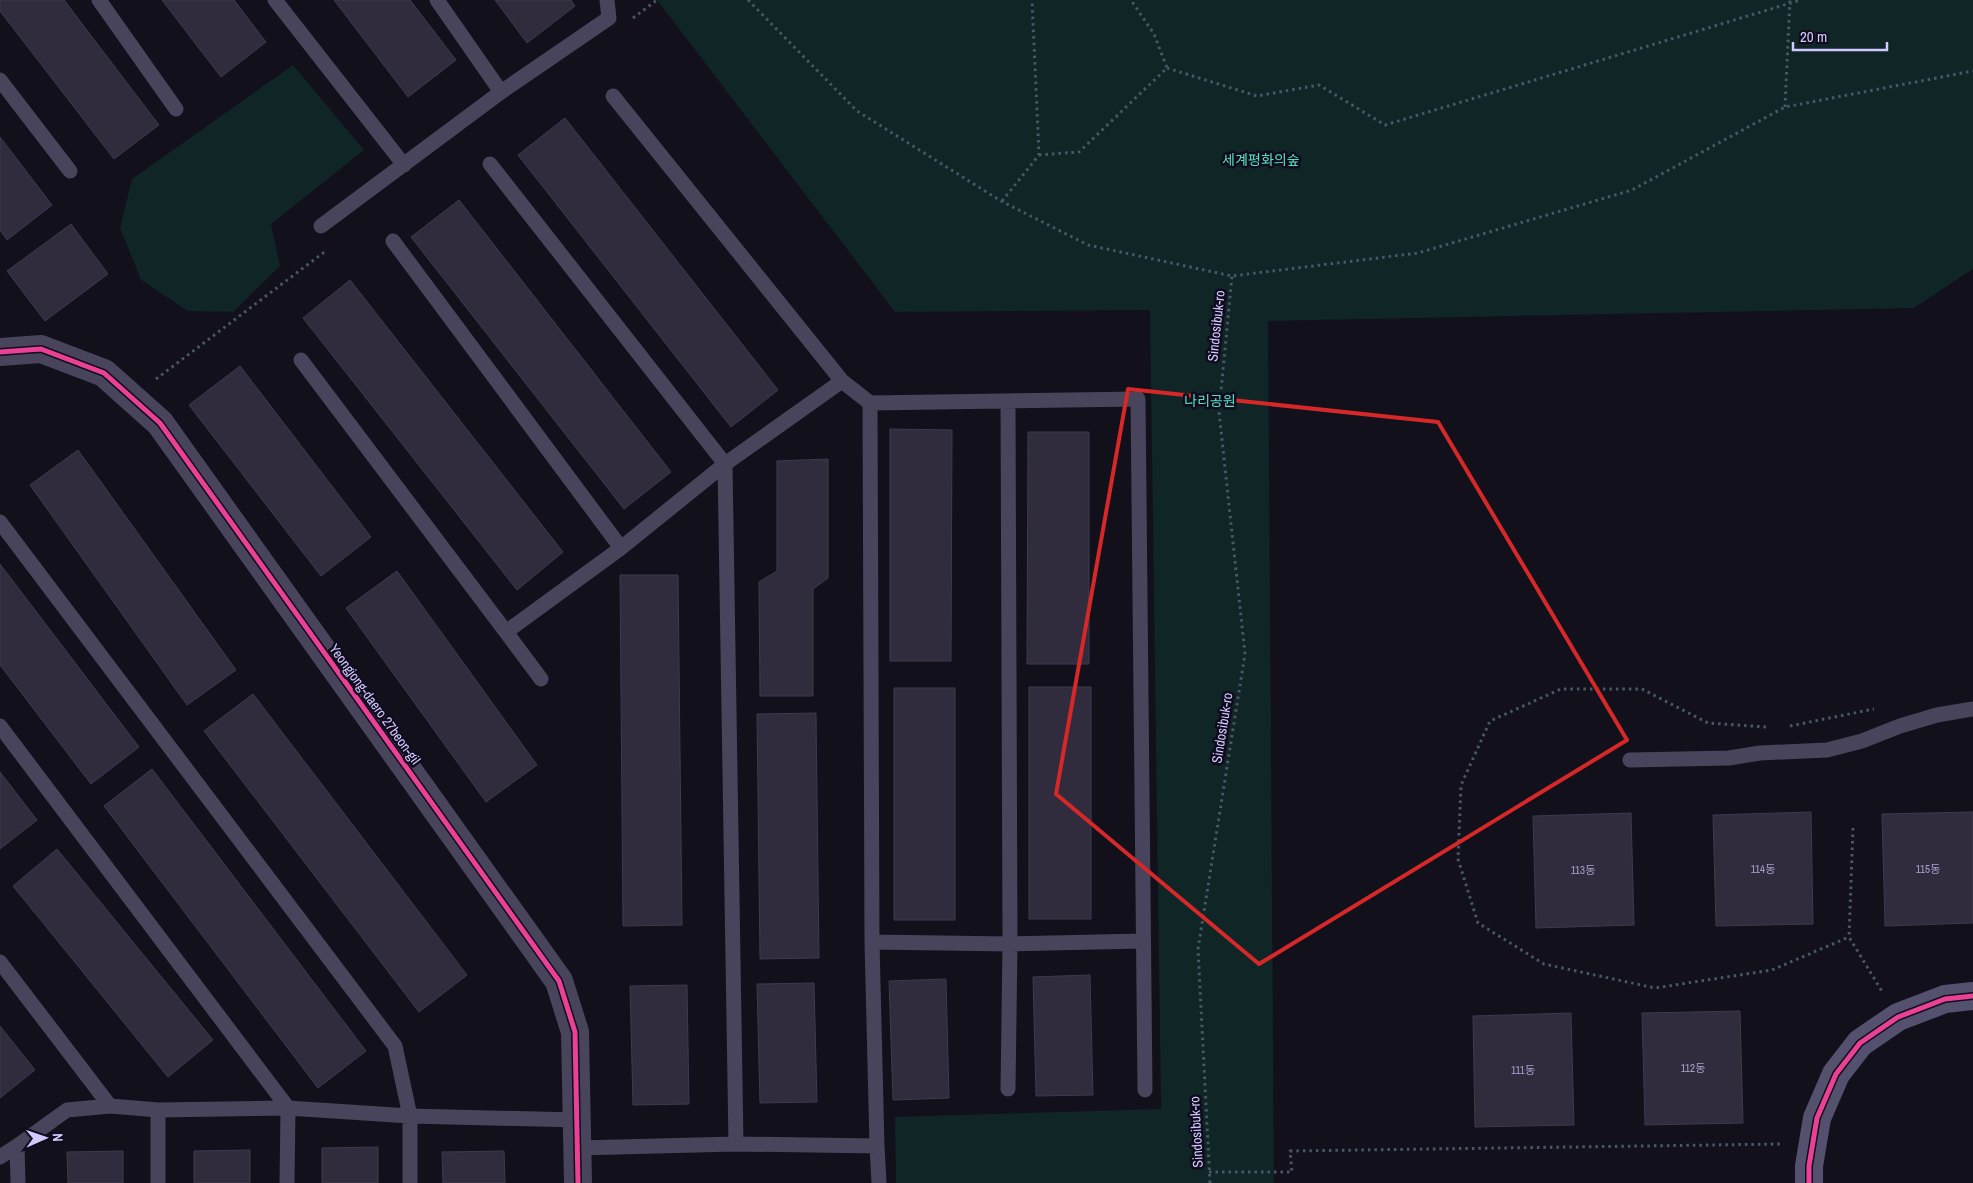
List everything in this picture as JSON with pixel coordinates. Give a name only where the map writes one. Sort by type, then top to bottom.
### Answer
[{"type":"street","name":"Yeongjong-daero 27beon-gil","points":[[0,352],[41,349],[104,373],[160,423],[559,981],[575,1032],[578,1183]]},
{"type":"street","points":[[1809,1183],[1817,1118],[1836,1074],[1860,1042],[1898,1017],[1945,999],[1973,996]]},
{"type":"lane","points":[[98,0],[176,108]]},
{"type":"lane","points":[[275,0],[404,164]]},
{"type":"lane","points":[[437,0],[501,92]]},
{"type":"lane","points":[[321,226],[501,92],[609,18],[607,0]]},
{"type":"lane","points":[[0,80],[70,171]]},
{"type":"lane","points":[[613,96],[842,382],[870,403],[1138,399],[1145,1090]]},
{"type":"lane","points":[[490,164],[725,464],[736,1144]]},
{"type":"lane","points":[[393,241],[621,548]]},
{"type":"lane","points":[[301,360],[541,679]]},
{"type":"lane","points":[[506,632],[621,548],[725,464],[842,382]]},
{"type":"lane","points":[[1008,401],[1010,944],[1008,1088]]},
{"type":"lane","points":[[870,403],[872,942],[879,1183]]},
{"type":"lane","points":[[0,522],[395,1046],[410,1116],[410,1183]]},
{"type":"lane","points":[[1630,760],[1729,758],[1760,753],[1827,750],[1862,741],[1900,726],[1937,715],[1973,709]]},
{"type":"lane","points":[[0,726],[288,1108],[287,1183]]},
{"type":"lane","points":[[872,942],[1010,944],[1143,941]]},
{"type":"lane","points":[[0,962],[110,1106]]},
{"type":"lane","points":[[0,1157],[66,1110],[110,1106],[158,1110],[288,1108],[410,1116],[577,1120]]},
{"type":"lane","points":[[158,1110],[158,1183]]},
{"type":"lane","points":[[578,1148],[736,1144],[878,1146]]},
{"type":"lane","points":[[17,1146],[18,1183]]},
{"type":"path","points":[[748,0],[857,111],[1001,201],[1088,245],[1232,276],[1418,253],[1632,190],[1785,107],[1973,71]]},
{"type":"path","points":[[1001,201],[1039,155],[1032,0]]},
{"type":"path","points":[[1131,0],[1154,34],[1167,68]]},
{"type":"path","points":[[1167,68],[1257,96],[1318,85],[1385,125],[1801,0]]},
{"type":"path","points":[[1785,107],[1790,2]]},
{"type":"path","points":[[1039,155],[1079,152],[1167,68]]},
{"type":"path","points":[[1772,727],[1708,723],[1642,689],[1561,689],[1490,721],[1461,785],[1458,859],[1478,923],[1544,964],[1655,988],[1772,970],[1849,937]]},
{"type":"path","points":[[1780,728],[1874,709]]},
{"type":"path","points":[[1853,828],[1849,937],[1898,1017]]},
{"type":"path","points":[[1210,1172],[1292,1172],[1290,1150],[1813,1144]]},
{"type":"highlighted area","points":[[1128,389],[1438,422],[1627,740],[1259,964],[1056,794]]},
{"type":"green space","name":"세계평화의숲","points":[[657,0],[1973,0],[1973,269],[1914,308],[1268,321],[1274,1183],[896,1183],[895,1117],[1161,1109],[1150,310],[895,312]]},
{"type":"green space","points":[[293,65],[364,150],[271,224],[280,266],[233,312],[188,311],[141,280],[120,228],[132,179]]},
{"type":"building","points":[[0,0],[64,0],[159,125],[114,159],[0,11]]},
{"type":"building","points":[[162,0],[234,0],[266,42],[221,77]]},
{"type":"building","points":[[334,0],[410,0],[456,60],[408,97]]},
{"type":"building","points":[[495,0],[571,0],[575,6],[527,43]]},
{"type":"building","points":[[565,118],[778,390],[731,427],[518,155]]},
{"type":"building","points":[[0,137],[52,205],[7,240],[0,230]]},
{"type":"building","points":[[459,200],[671,472],[624,509],[411,237]]},
{"type":"building","points":[[71,224],[108,274],[45,321],[7,271]]},
{"type":"building","points":[[350,280],[563,552],[517,590],[303,318]]},
{"type":"building","points":[[240,366],[371,537],[321,576],[189,405]]},
{"type":"building","points":[[890,429],[952,430],[951,661],[890,661]]},
{"type":"building","points":[[1028,432],[1089,432],[1089,664],[1027,664]]},
{"type":"building","points":[[78,450],[236,670],[187,705],[30,485]]},
{"type":"building","points":[[828,459],[828,578],[813,589],[813,696],[760,696],[759,582],[777,571],[777,461]]},
{"type":"building","points":[[0,564],[139,747],[91,784],[0,665]]},
{"type":"building","points":[[397,571],[537,765],[486,802],[346,608]]},
{"type":"building","points":[[620,575],[678,575],[682,925],[623,926]]},
{"type":"building","points":[[1029,687],[1091,687],[1091,919],[1029,919]]},
{"type":"building","points":[[894,688],[955,688],[955,920],[894,920]]},
{"type":"building","points":[[253,694],[467,975],[419,1012],[204,731]]},
{"type":"building","points":[[816,713],[819,958],[760,959],[757,714]]},
{"type":"building","points":[[152,769],[366,1051],[318,1088],[104,806]]},
{"type":"building","points":[[0,772],[37,820],[0,849]]},
{"type":"building","points":[[1811,812],[1813,924],[1716,926],[1713,815]]},
{"type":"building","points":[[1973,812],[1973,923],[1885,926],[1882,814]]},
{"type":"building","points":[[1631,813],[1634,925],[1536,928],[1533,816]]},
{"type":"building","points":[[57,849],[213,1040],[168,1077],[13,886]]},
{"type":"building","points":[[1090,975],[1093,1095],[1036,1096],[1033,977]]},
{"type":"building","points":[[946,979],[949,1098],[893,1100],[889,981]]},
{"type":"building","points":[[814,983],[817,1102],[760,1103],[757,984]]},
{"type":"building","points":[[687,985],[689,1104],[633,1105],[630,986]]},
{"type":"building","points":[[1740,1011],[1743,1123],[1645,1125],[1642,1013]]},
{"type":"building","points":[[1571,1013],[1574,1125],[1475,1127],[1473,1016]]},
{"type":"building","points":[[0,1026],[35,1070],[0,1098]]},
{"type":"building","points":[[378,1147],[378,1183],[322,1183],[322,1148]]},
{"type":"building","points":[[250,1150],[250,1183],[194,1183],[194,1151]]},
{"type":"building","points":[[123,1151],[123,1183],[68,1183],[67,1152]]},
{"type":"building","points":[[504,1151],[505,1183],[443,1183],[442,1152]]},
{"type":"cycle path","points":[[0,352],[41,349],[104,373],[160,423],[559,981],[575,1032],[578,1183]]},
{"type":"cycle path","points":[[1809,1183],[1809,1166],[1817,1118],[1836,1074],[1860,1043],[1898,1017],[1945,999],[1973,996]]},
{"type":"park label","name":"나리공원","points":[[1210,401]]}]
